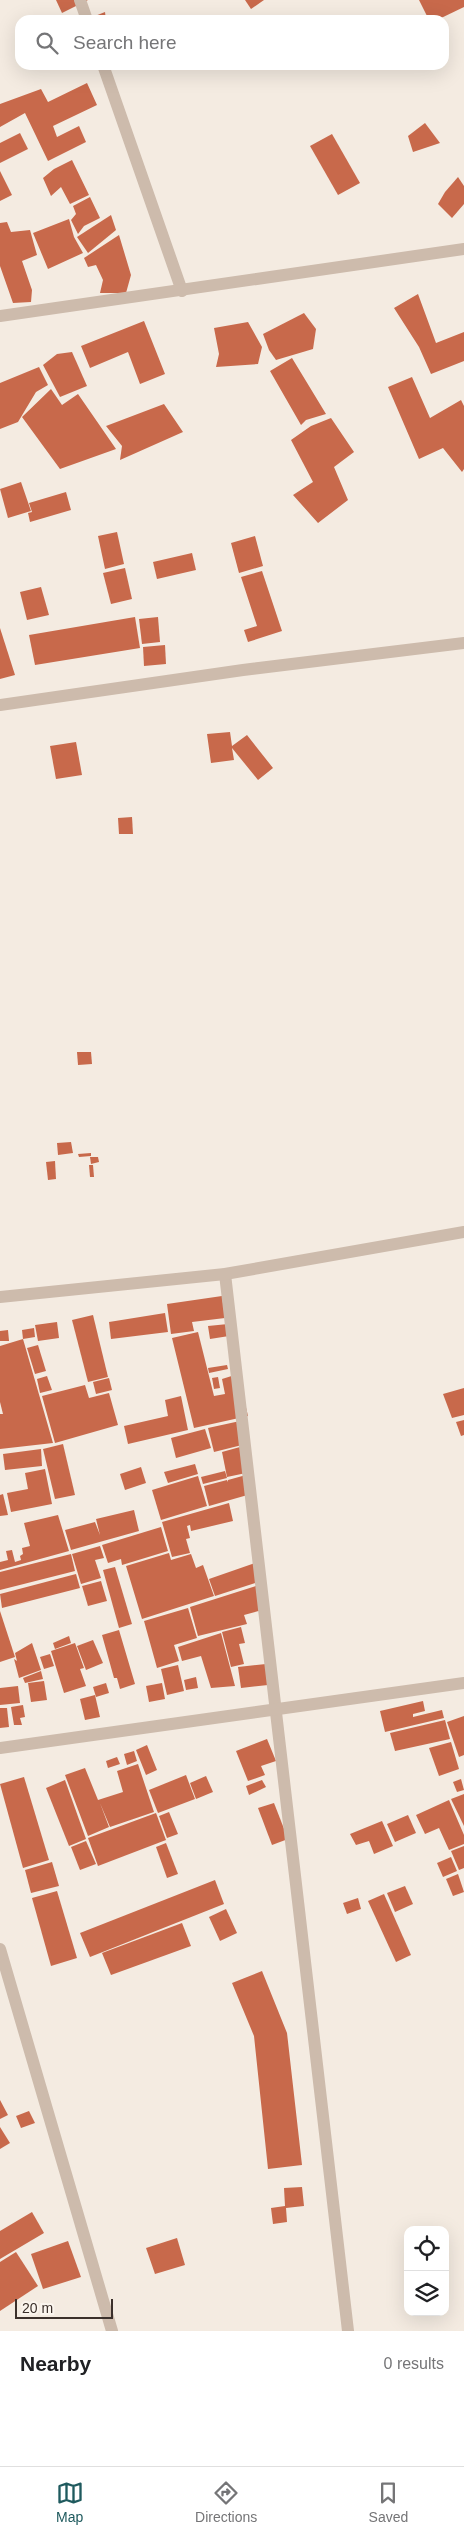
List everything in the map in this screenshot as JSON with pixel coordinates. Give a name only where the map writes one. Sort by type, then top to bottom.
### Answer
[{"type":"street","points":[[80,0],[85,15]]},
{"type":"street","points":[[104,70],[182,291]]},
{"type":"street","points":[[0,316],[464,249]]},
{"type":"street","points":[[0,705],[243,670],[464,643]]},
{"type":"street","points":[[0,1297],[224,1274],[464,1232]]},
{"type":"street","points":[[224,1274],[348,2331]]},
{"type":"street","points":[[0,1748],[464,1683]]},
{"type":"street","points":[[0,1949],[112,2331]]},
{"type":"building","points":[[56,0],[88,0],[62,13]]},
{"type":"building","points":[[245,0],[264,0],[251,9]]},
{"type":"building","points":[[419,0],[464,0],[464,7],[447,15],[426,15]]},
{"type":"building","points":[[87,83],[97,105],[53,126],[57,137],[79,126],[86,142],[48,161],[25,113],[0,127],[0,104],[41,89],[48,102]]},
{"type":"building","points":[[425,123],[440,143],[413,152],[408,136]]},
{"type":"building","points":[[20,133],[28,149],[0,163],[0,143]]},
{"type":"building","points":[[332,134],[360,183],[338,195],[310,146]]},
{"type":"building","points":[[72,160],[89,195],[70,204],[61,187],[51,196],[43,178],[54,169]]},
{"type":"building","points":[[0,171],[12,195],[0,201]]},
{"type":"building","points":[[458,177],[464,186],[464,204],[452,218],[438,204],[445,192]]},
{"type":"building","points":[[90,197],[100,218],[84,226],[78,234],[71,220],[76,214],[73,206]]},
{"type":"building","points":[[111,215],[116,230],[88,253],[77,237]]},
{"type":"building","points":[[69,219],[74,237],[83,253],[48,269],[33,233]]},
{"type":"building","points":[[7,222],[11,232],[30,230],[37,255],[22,261],[32,290],[31,302],[13,303],[0,266],[0,223]]},
{"type":"building","points":[[119,235],[131,275],[126,293],[100,293],[103,280],[96,265],[88,267],[84,258]]},
{"type":"building","points":[[418,294],[436,343],[464,332],[464,361],[431,374],[419,347],[394,308]]},
{"type":"building","points":[[304,313],[316,329],[313,349],[276,360],[269,350],[263,334]]},
{"type":"building","points":[[144,321],[165,374],[140,384],[128,352],[90,368],[81,346]]},
{"type":"building","points":[[248,322],[262,347],[258,364],[216,367],[219,354],[214,328]]},
{"type":"building","points":[[72,352],[87,386],[60,397],[43,365],[57,354]]},
{"type":"building","points":[[292,358],[326,414],[306,420],[301,425],[270,371]]},
{"type":"building","points":[[39,367],[48,385],[36,392],[18,422],[0,429],[0,383]]},
{"type":"building","points":[[412,377],[430,418],[461,400],[464,406],[464,469],[462,472],[443,448],[419,459],[388,387]]},
{"type":"building","points":[[51,389],[62,405],[78,394],[116,449],[60,469],[22,417]]},
{"type":"building","points":[[164,404],[183,432],[120,460],[122,446],[106,426]]},
{"type":"building","points":[[331,418],[354,452],[334,467],[348,500],[318,523],[293,495],[313,482],[291,440],[311,426]]},
{"type":"building","points":[[21,482],[31,511],[8,518],[0,489]]},
{"type":"building","points":[[66,492],[71,510],[30,522],[28,513],[32,512],[29,503]]},
{"type":"building","points":[[117,532],[124,564],[105,569],[98,536]]},
{"type":"building","points":[[255,536],[263,566],[239,573],[231,543]]},
{"type":"building","points":[[192,553],[196,570],[157,579],[153,562]]},
{"type":"building","points":[[125,568],[132,599],[111,604],[103,573]]},
{"type":"building","points":[[262,571],[282,631],[248,642],[244,630],[257,626],[241,577]]},
{"type":"building","points":[[41,587],[49,615],[27,620],[20,592]]},
{"type":"building","points":[[135,617],[140,648],[35,665],[29,635]]},
{"type":"building","points":[[158,617],[160,642],[142,644],[139,619]]},
{"type":"building","points":[[0,628],[15,675],[0,679]]},
{"type":"building","points":[[165,645],[166,664],[144,666],[143,647]]},
{"type":"building","points":[[230,732],[232,746],[247,735],[273,768],[258,780],[232,748],[234,760],[211,763],[207,734]]},
{"type":"building","points":[[76,742],[82,775],[56,779],[50,746]]},
{"type":"building","points":[[132,817],[133,834],[119,834],[118,818]]},
{"type":"building","points":[[77,1052],[91,1052],[92,1064],[78,1065]]},
{"type":"building","points":[[71,1142],[73,1153],[58,1155],[57,1143]]},
{"type":"building","points":[[91,1153],[91,1156],[79,1157],[78,1154]]},
{"type":"building","points":[[90,1157],[98,1157],[99,1162],[91,1164]]},
{"type":"building","points":[[55,1161],[56,1179],[48,1180],[46,1162]]},
{"type":"building","points":[[89,1165],[93,1165],[94,1177],[90,1177]]},
{"type":"building","points":[[222,1296],[225,1318],[192,1322],[194,1331],[171,1334],[167,1304]]},
{"type":"building","points":[[165,1313],[168,1332],[111,1339],[109,1322]]},
{"type":"building","points":[[93,1315],[108,1377],[88,1382],[72,1320]]},
{"type":"building","points":[[57,1322],[59,1338],[38,1341],[35,1325]]},
{"type":"building","points":[[228,1324],[229,1336],[210,1339],[208,1326]]},
{"type":"building","points":[[34,1328],[35,1337],[23,1339],[22,1330]]},
{"type":"building","points":[[8,1330],[9,1341],[0,1341],[0,1331]]},
{"type":"building","points":[[198,1332],[214,1396],[225,1394],[222,1379],[238,1374],[248,1416],[194,1428],[172,1338]]},
{"type":"building","points":[[23,1339],[53,1443],[0,1449],[0,1414],[3,1414],[0,1402],[0,1346]]},
{"type":"building","points":[[38,1345],[46,1371],[35,1374],[27,1348]]},
{"type":"building","points":[[227,1365],[228,1369],[209,1373],[208,1368]]},
{"type":"building","points":[[47,1376],[52,1390],[40,1393],[37,1379]]},
{"type":"building","points":[[218,1377],[220,1388],[214,1389],[212,1378]]},
{"type":"building","points":[[109,1378],[112,1390],[96,1394],[93,1382]]},
{"type":"building","points":[[85,1385],[89,1398],[109,1393],[118,1425],[55,1443],[42,1396]]},
{"type":"building","points":[[464,1388],[464,1415],[452,1418],[443,1394]]},
{"type":"building","points":[[181,1396],[188,1430],[128,1444],[124,1426],[168,1416],[165,1400]]},
{"type":"building","points":[[464,1420],[464,1435],[461,1436],[456,1422]]},
{"type":"building","points":[[240,1421],[246,1444],[214,1452],[208,1428]]},
{"type":"building","points":[[205,1429],[211,1448],[176,1458],[171,1438]]},
{"type":"building","points":[[63,1444],[75,1495],[55,1499],[43,1449]]},
{"type":"building","points":[[240,1447],[246,1473],[227,1477],[222,1452]]},
{"type":"building","points":[[41,1449],[42,1466],[5,1470],[3,1454]]},
{"type":"building","points":[[195,1464],[198,1474],[168,1483],[164,1472]]},
{"type":"building","points":[[141,1467],[146,1483],[125,1490],[120,1474]]},
{"type":"building","points":[[45,1469],[52,1504],[11,1512],[7,1493],[28,1489],[25,1473]]},
{"type":"building","points":[[225,1471],[227,1478],[203,1484],[201,1477]]},
{"type":"building","points":[[246,1475],[251,1494],[209,1506],[204,1486],[227,1480],[228,1482],[228,1480]]},
{"type":"building","points":[[198,1476],[207,1506],[161,1520],[152,1490]]},
{"type":"building","points":[[3,1494],[8,1515],[0,1516],[0,1495]]},
{"type":"building","points":[[229,1503],[233,1521],[191,1531],[190,1525],[187,1526],[190,1538],[186,1539],[190,1553],[172,1557],[162,1522]]},
{"type":"building","points":[[134,1510],[139,1531],[71,1550],[65,1530],[95,1522],[100,1535],[96,1519]]},
{"type":"building","points":[[58,1515],[69,1551],[0,1570],[0,1562],[8,1560],[6,1551],[12,1550],[15,1562],[21,1560],[22,1548],[30,1546],[24,1523]]},
{"type":"building","points":[[161,1527],[168,1551],[122,1565],[121,1559],[108,1563],[102,1545]]},
{"type":"building","points":[[100,1546],[104,1558],[95,1560],[101,1578],[81,1584],[72,1554]]},
{"type":"building","points":[[169,1553],[171,1560],[191,1554],[196,1568],[203,1565],[214,1596],[142,1619],[126,1566]]},
{"type":"building","points":[[71,1554],[75,1571],[0,1590],[0,1572]]},
{"type":"building","points":[[255,1563],[258,1582],[215,1596],[209,1579]]},
{"type":"building","points":[[115,1567],[132,1624],[119,1628],[103,1570]]},
{"type":"building","points":[[76,1574],[80,1588],[2,1608],[0,1594]]},
{"type":"building","points":[[101,1581],[107,1601],[88,1606],[82,1586]]},
{"type":"building","points":[[259,1585],[262,1610],[244,1615],[247,1624],[198,1636],[190,1607]]},
{"type":"building","points":[[188,1608],[197,1638],[174,1645],[179,1661],[157,1668],[144,1621]]},
{"type":"building","points":[[0,1611],[15,1657],[0,1662]]},
{"type":"building","points":[[241,1627],[245,1643],[239,1644],[244,1664],[231,1667],[222,1632]]},
{"type":"building","points":[[119,1630],[135,1684],[120,1689],[117,1678],[114,1678],[102,1635]]},
{"type":"building","points":[[221,1633],[235,1686],[211,1688],[201,1656],[182,1661],[178,1647]]},
{"type":"building","points":[[69,1636],[71,1643],[55,1649],[53,1643]]},
{"type":"building","points":[[93,1640],[103,1663],[86,1670],[77,1646]]},
{"type":"building","points":[[32,1643],[41,1670],[19,1678],[14,1659],[17,1661],[15,1653]]},
{"type":"building","points":[[75,1643],[84,1668],[80,1669],[86,1686],[64,1693],[51,1651]]},
{"type":"building","points":[[50,1654],[54,1666],[44,1669],[40,1657]]},
{"type":"building","points":[[266,1664],[268,1685],[241,1688],[238,1667]]},
{"type":"building","points":[[178,1665],[184,1691],[167,1695],[161,1669]]},
{"type":"building","points":[[41,1671],[43,1679],[25,1683],[23,1678]]},
{"type":"building","points":[[196,1677],[198,1688],[186,1690],[184,1680]]},
{"type":"building","points":[[44,1681],[47,1700],[31,1702],[28,1683]]},
{"type":"building","points":[[106,1683],[109,1693],[96,1697],[93,1687]]},
{"type":"building","points":[[162,1683],[165,1699],[149,1702],[146,1686]]},
{"type":"building","points":[[18,1686],[20,1703],[0,1705],[0,1688]]},
{"type":"building","points":[[95,1695],[100,1717],[85,1720],[80,1699]]},
{"type":"building","points":[[423,1701],[425,1711],[413,1714],[413,1717],[442,1710],[444,1718],[385,1732],[380,1711]]},
{"type":"building","points":[[23,1705],[25,1717],[20,1718],[22,1725],[14,1725],[11,1707]]},
{"type":"building","points":[[0,1708],[7,1708],[9,1727],[0,1728]]},
{"type":"building","points":[[464,1716],[464,1755],[459,1757],[447,1722]]},
{"type":"building","points":[[445,1720],[450,1739],[395,1751],[390,1733]]},
{"type":"building","points":[[267,1739],[276,1761],[261,1766],[265,1775],[248,1781],[236,1751]]},
{"type":"building","points":[[451,1742],[459,1769],[439,1776],[429,1748]]},
{"type":"building","points":[[147,1745],[157,1770],[146,1775],[136,1750]]},
{"type":"building","points":[[134,1751],[137,1761],[127,1765],[124,1754]]},
{"type":"building","points":[[117,1757],[120,1764],[108,1768],[106,1761]]},
{"type":"building","points":[[138,1764],[154,1812],[110,1827],[100,1803],[109,1827],[88,1836],[65,1775],[85,1768],[98,1800],[123,1792],[117,1771]]},
{"type":"building","points":[[186,1775],[195,1799],[158,1813],[149,1790]]},
{"type":"building","points":[[206,1776],[213,1792],[196,1799],[190,1783]]},
{"type":"building","points":[[24,1777],[49,1860],[23,1868],[0,1784]]},
{"type":"building","points":[[461,1779],[464,1790],[457,1792],[453,1782]]},
{"type":"building","points":[[65,1780],[86,1839],[69,1846],[46,1788]]},
{"type":"building","points":[[262,1780],[266,1787],[249,1795],[246,1786]]},
{"type":"building","points":[[464,1794],[464,1826],[451,1799]]},
{"type":"building","points":[[449,1800],[464,1835],[464,1844],[449,1850],[439,1828],[425,1834],[416,1815]]},
{"type":"building","points":[[274,1803],[288,1839],[272,1845],[258,1808]]},
{"type":"building","points":[[169,1812],[178,1834],[167,1838],[159,1816]]},
{"type":"building","points":[[156,1813],[166,1840],[98,1866],[88,1838]]},
{"type":"building","points":[[408,1815],[416,1833],[395,1842],[387,1824]]},
{"type":"building","points":[[382,1821],[393,1846],[374,1854],[369,1841],[356,1845],[350,1834]]},
{"type":"building","points":[[86,1841],[96,1864],[80,1870],[71,1847]]},
{"type":"building","points":[[166,1843],[178,1874],[167,1878],[156,1847]]},
{"type":"building","points":[[464,1846],[464,1868],[459,1870],[451,1851]]},
{"type":"building","points":[[451,1857],[457,1871],[443,1877],[437,1863]]},
{"type":"building","points":[[52,1862],[59,1886],[31,1893],[25,1870]]},
{"type":"building","points":[[458,1874],[464,1892],[453,1896],[446,1879]]},
{"type":"building","points":[[215,1880],[224,1904],[90,1957],[80,1933]]},
{"type":"building","points":[[405,1886],[413,1904],[395,1912],[387,1893]]},
{"type":"building","points":[[57,1891],[77,1958],[51,1966],[32,1898]]},
{"type":"building","points":[[384,1894],[411,1955],[396,1962],[368,1901]]},
{"type":"building","points":[[358,1898],[361,1909],[347,1914],[343,1903]]},
{"type":"building","points":[[226,1909],[237,1933],[220,1941],[209,1917]]},
{"type":"building","points":[[182,1923],[191,1946],[111,1975],[102,1953]]},
{"type":"building","points":[[262,1971],[287,2033],[302,2165],[268,2169],[254,2036],[232,1983]]},
{"type":"building","points":[[0,2100],[8,2115],[0,2119]]},
{"type":"building","points":[[29,2111],[35,2123],[21,2128],[16,2116]]},
{"type":"building","points":[[0,2127],[10,2143],[0,2149]]},
{"type":"building","points":[[302,2187],[304,2206],[286,2208],[287,2222],[273,2224],[271,2208],[285,2206],[284,2188]]},
{"type":"building","points":[[32,2212],[44,2233],[0,2259],[0,2231]]},
{"type":"building","points":[[177,2238],[185,2265],[155,2274],[146,2248]]},
{"type":"building","points":[[68,2241],[81,2277],[43,2289],[31,2254]]},
{"type":"building","points":[[16,2252],[38,2286],[0,2311],[0,2262]]}]
